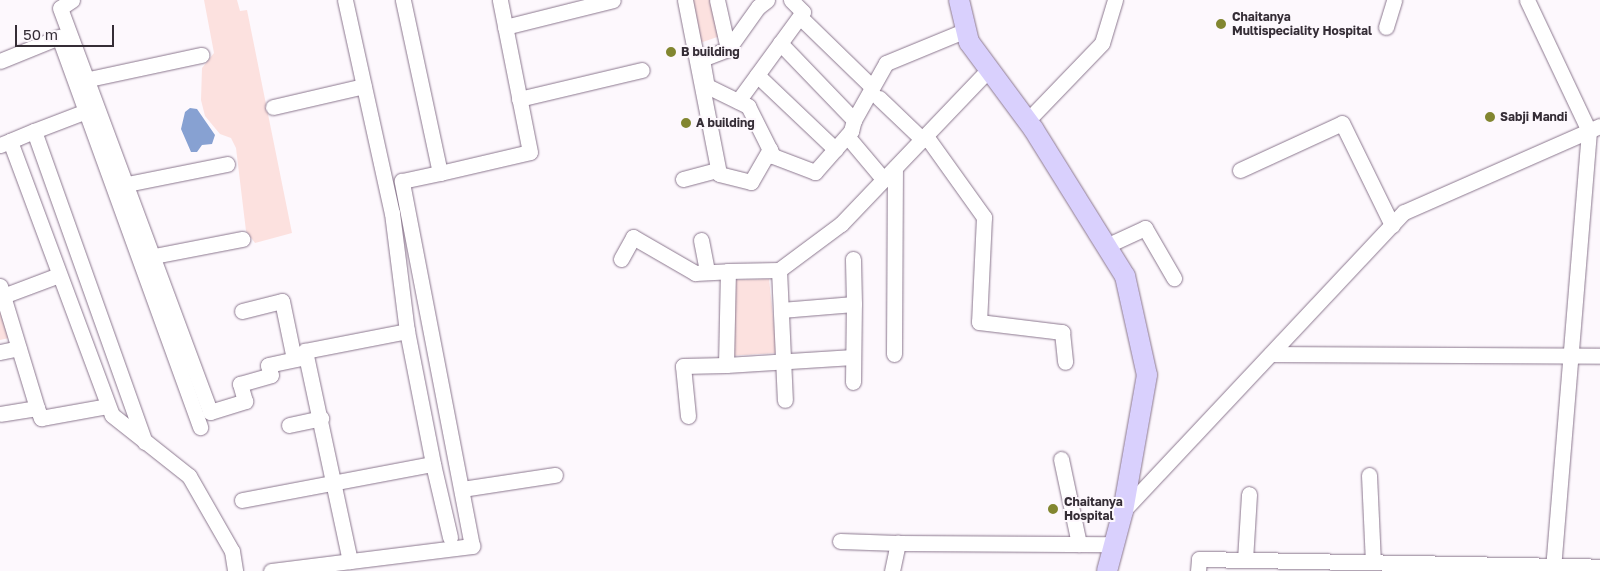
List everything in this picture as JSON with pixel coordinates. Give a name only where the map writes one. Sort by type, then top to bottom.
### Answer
[{"type":"main road","points":[[959,0],[969,42],[1027,121],[1125,276],[1147,375],[1123,511],[1107,571]]},
{"type":"street","points":[[72,0],[60,8],[89,79],[210,412],[245,401],[240,384],[271,375],[268,365],[300,358],[305,352],[407,332]]},
{"type":"street","points":[[345,0],[392,213],[407,332],[450,537]]},
{"type":"street","points":[[404,0],[440,173]]},
{"type":"street","points":[[271,571],[472,546],[402,181],[530,152],[500,0]]},
{"type":"street","points":[[505,27],[614,0]]},
{"type":"street","points":[[684,0],[719,174],[751,182],[770,149]]},
{"type":"street","points":[[717,0],[728,49]]},
{"type":"street","points":[[767,0],[758,7],[728,49],[702,59],[707,86],[748,106],[773,156],[815,172],[847,136],[854,120],[876,93],[886,63],[966,30]]},
{"type":"street","points":[[738,102],[803,12],[791,0]]},
{"type":"street","points":[[1027,121],[1102,43],[1115,0]]},
{"type":"street","points":[[1386,27],[1394,0]]},
{"type":"street","points":[[1527,0],[1595,129],[1570,356],[1553,566]]},
{"type":"street","points":[[800,17],[876,93],[925,138],[984,217],[979,322],[1062,332],[1065,362]]},
{"type":"street","points":[[0,61],[59,37],[200,427]]},
{"type":"street","points":[[780,43],[854,120]]},
{"type":"street","points":[[89,79],[201,55]]},
{"type":"street","points":[[519,99],[642,70]]},
{"type":"street","points":[[621,259],[633,237],[695,273],[708,271],[779,270],[841,224],[988,70]]},
{"type":"street","points":[[757,75],[835,149]]},
{"type":"street","points":[[273,107],[364,86]]},
{"type":"street","points":[[86,111],[5,143],[59,275],[107,406],[112,415],[189,476],[232,551],[235,571]]},
{"type":"street","points":[[1240,170],[1342,123],[1392,225]]},
{"type":"street","points":[[1123,511],[1404,212],[1595,129]]},
{"type":"street","points":[[34,131],[146,443]]},
{"type":"street","points":[[847,136],[884,180]]},
{"type":"street","points":[[127,184],[227,164]]},
{"type":"street","points":[[894,354],[896,168]]},
{"type":"street","points":[[683,178],[718,170]]},
{"type":"street","points":[[1106,246],[1145,228],[1174,278]]},
{"type":"street","points":[[154,256],[242,239]]},
{"type":"street","points":[[701,240],[708,271]]},
{"type":"street","points":[[853,259],[853,382]]},
{"type":"street","points":[[779,270],[786,400]]},
{"type":"street","points":[[726,365],[728,271]]},
{"type":"street","points":[[59,275],[2,291],[37,408],[41,418],[107,406]]},
{"type":"street","points":[[242,311],[282,301],[321,418],[350,561]]},
{"type":"street","points":[[781,310],[854,304]]},
{"type":"street","points":[[0,352],[19,348]]},
{"type":"street","points":[[1271,354],[1600,356]]},
{"type":"street","points":[[688,416],[683,366],[853,357]]},
{"type":"street","points":[[0,414],[37,408]]},
{"type":"street","points":[[289,425],[321,418]]},
{"type":"street","points":[[1061,459],[1079,544]]},
{"type":"street","points":[[242,500],[434,464]]},
{"type":"street","points":[[462,489],[555,475]]},
{"type":"street","points":[[1369,475],[1373,562]]},
{"type":"street","points":[[1245,560],[1249,494]]},
{"type":"street","points":[[840,541],[1114,544]]},
{"type":"street","points":[[892,571],[898,543]]},
{"type":"street","points":[[1198,571],[1199,559],[1373,562],[1501,568],[1600,567]]},
{"type":"shaded area","points":[[204,0],[237,0],[240,11],[247,10],[292,233],[255,243],[246,231],[236,148],[231,138],[220,134],[205,116],[201,100],[202,68],[214,53]]},
{"type":"shaded area","points":[[690,0],[711,0],[720,36],[700,43]]},
{"type":"shaded area","points":[[769,279],[777,353],[729,356],[732,280]]},
{"type":"shaded area","points":[[0,305],[9,338],[0,340]]},
{"type":"water","points":[[190,108],[197,109],[215,135],[212,144],[202,145],[197,152],[191,152],[181,129],[185,112]]},
{"type":"place","name":"Chaitanya Multispeciality Hospital","points":[[1221,24]]},
{"type":"place","name":"B building","points":[[671,52]]},
{"type":"place","name":"Sabji Mandi","points":[[1490,117]]},
{"type":"place","name":"A building","points":[[686,123]]},
{"type":"place","name":"Chaitanya Hospital","points":[[1053,509]]}]
